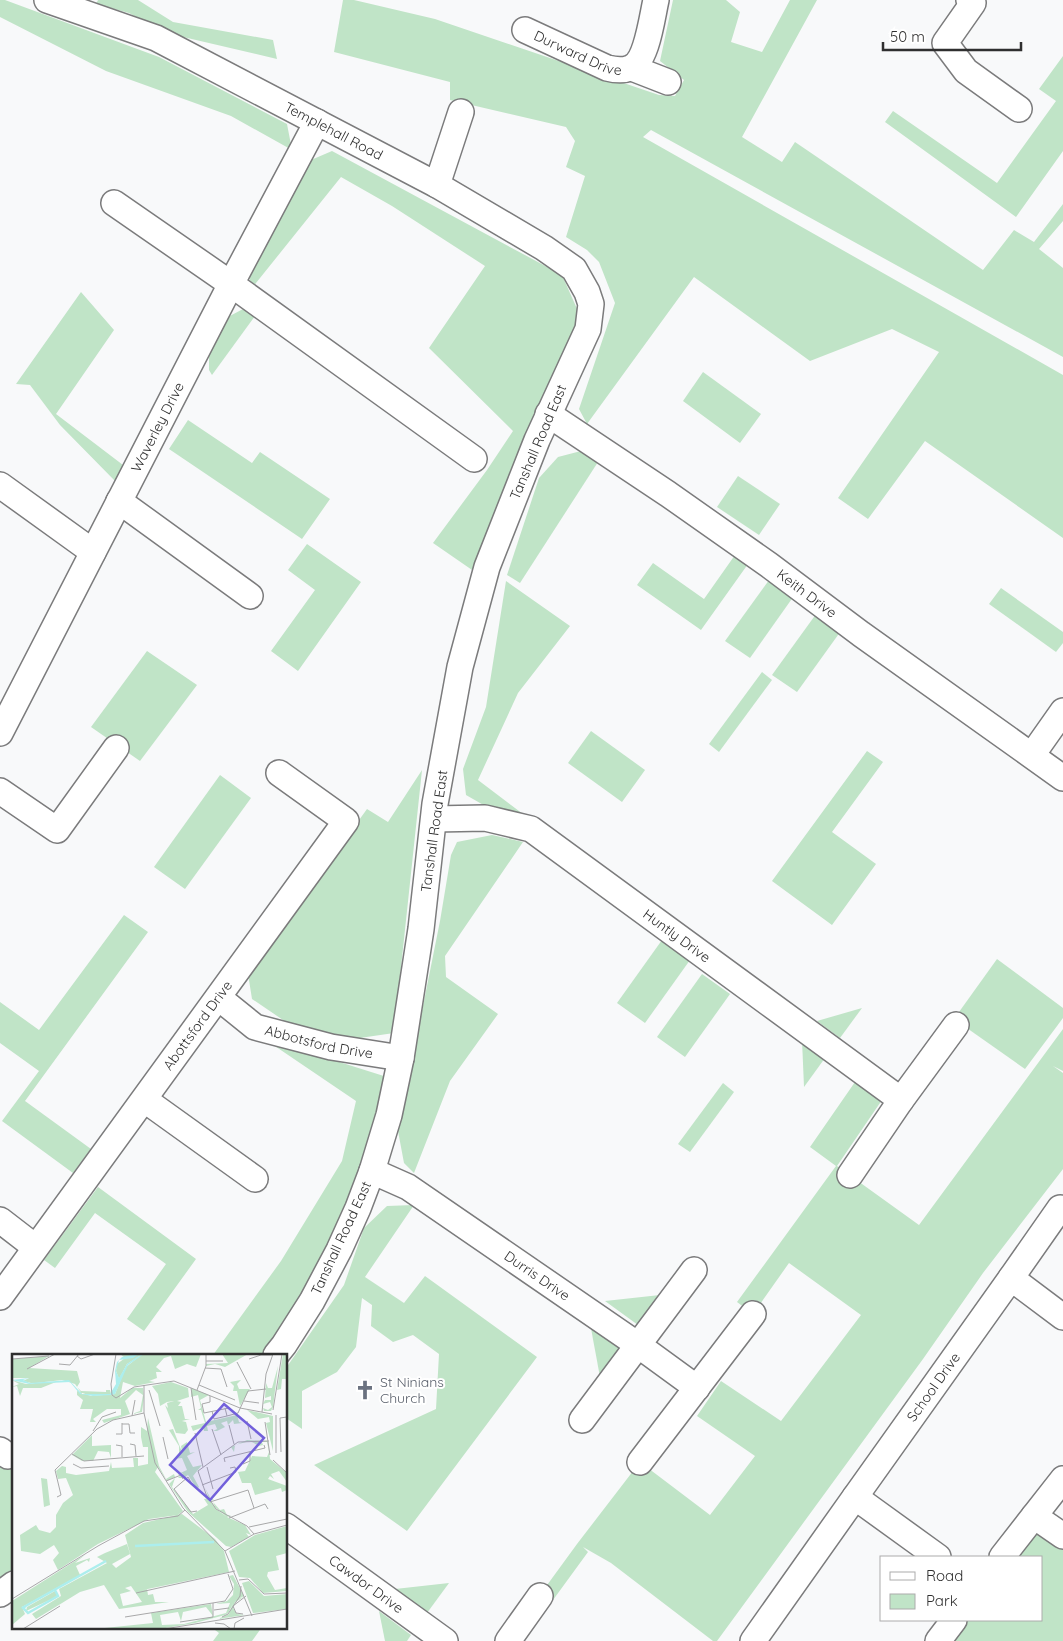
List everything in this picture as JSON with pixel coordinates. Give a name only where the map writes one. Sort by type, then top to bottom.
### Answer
[{"type":"street","name":"Templehall Road","points":[[49,0],[156,38],[437,185],[544,248],[574,269],[587,292],[591,304]]},
{"type":"street","name":"Durward Drive","points":[[632,68],[641,60],[656,0]]},
{"type":"street","points":[[973,1],[945,43],[966,71],[1019,110]]},
{"type":"street","name":"Durward Drive","points":[[525,30],[607,68],[619,70],[632,68],[668,82]]},
{"type":"street","points":[[437,185],[461,112]]},
{"type":"street","name":"Waverley Drive","points":[[0,733],[231,284],[317,122]]},
{"type":"street","points":[[114,203],[231,284],[474,459]]},
{"type":"street","name":"Tanshall Road East","points":[[277,1354],[298,1323],[323,1280],[358,1208],[372,1171],[389,1115],[401,1058],[421,929],[434,819],[460,667],[487,567],[548,414],[588,329],[591,304]]},
{"type":"street","name":"Keith Drive","points":[[548,414],[668,494],[1063,778]]},
{"type":"street","points":[[0,485],[93,552]]},
{"type":"street","points":[[119,501],[250,596]]},
{"type":"street","points":[[1032,755],[1063,711]]},
{"type":"street","points":[[0,791],[57,830],[116,748]]},
{"type":"street","name":"Abottsford Drive","points":[[0,1297],[346,821],[279,773]]},
{"type":"street","name":"Huntly Drive","points":[[434,819],[486,818],[531,829],[901,1100]]},
{"type":"street","name":"Abbotsford Drive","points":[[219,998],[256,1027],[331,1046],[401,1058]]},
{"type":"street","points":[[850,1175],[901,1100],[956,1025]]},
{"type":"street","points":[[145,1100],[255,1179]]},
{"type":"street","name":"Durris Drive","points":[[372,1171],[408,1187],[638,1345],[697,1388]]},
{"type":"street","name":"School Drive","points":[[753,1641],[1060,1208]]},
{"type":"street","points":[[0,1220],[35,1247]]},
{"type":"street","points":[[582,1420],[694,1270]]},
{"type":"street","points":[[1011,1278],[1063,1317]]},
{"type":"street","points":[[640,1462],[753,1314]]},
{"type":"street","points":[[1003,1556],[1063,1479]]},
{"type":"street","points":[[855,1497],[937,1556]]},
{"type":"street","points":[[1034,1516],[1063,1536]]},
{"type":"street","name":"Cawdor Drive","points":[[288,1527],[445,1641]]},
{"type":"street","points":[[0,1594],[12,1585]]},
{"type":"street","points":[[508,1641],[540,1596]]},
{"type":"street","points":[[938,1641],[953,1621]]},
{"type":"green space","points":[[0,0],[5,0],[159,57],[287,124],[292,150],[231,116],[106,71],[0,17]]},
{"type":"green space","points":[[98,0],[138,0],[173,22],[273,40],[277,59],[166,33],[129,13],[96,4]]},
{"type":"green space","points":[[343,0],[354,0],[435,19],[659,95],[675,96],[684,80],[660,61],[673,0],[726,0],[740,12],[731,42],[762,52],[790,0],[817,0],[742,137],[782,162],[795,142],[983,270],[1014,230],[1034,242],[1063,204],[1063,221],[1039,249],[1063,268],[1063,357],[651,130],[643,137],[1063,375],[1063,538],[925,441],[868,519],[838,498],[939,352],[892,329],[810,361],[694,277],[587,424],[579,409],[615,303],[599,262],[587,250],[566,237],[585,176],[566,167],[575,141],[566,127],[450,100],[450,82],[334,52]]},
{"type":"green space","points":[[1063,56],[1063,151],[1016,217],[885,122],[893,111],[997,183],[1056,101],[1039,89]]},
{"type":"green space","points":[[332,151],[562,275],[578,311],[573,350],[475,572],[433,543],[487,470],[513,431],[429,348],[485,266],[392,206],[341,177],[252,288],[249,276],[311,160]]},
{"type":"green space","points":[[81,292],[114,330],[56,414],[123,465],[116,482],[60,425],[30,385],[16,384]]},
{"type":"green space","points":[[243,309],[255,316],[212,375],[209,370],[209,356],[228,317]]},
{"type":"green space","points":[[703,372],[761,414],[740,443],[683,401]]},
{"type":"green space","points":[[188,420],[252,463],[260,452],[330,499],[302,539],[169,449]]},
{"type":"green space","points":[[581,451],[598,462],[520,583],[507,575],[539,478],[558,457]]},
{"type":"green space","points":[[738,476],[780,504],[759,535],[717,507]]},
{"type":"green space","points":[[307,544],[361,582],[298,671],[271,651],[315,590],[288,570]]},
{"type":"green space","points":[[735,555],[748,564],[701,630],[637,585],[653,563],[704,599]]},
{"type":"green space","points":[[772,576],[796,593],[750,658],[725,641]]},
{"type":"green space","points":[[506,581],[570,626],[518,693],[478,780],[523,814],[519,819],[487,807],[466,795],[463,769],[486,707]]},
{"type":"green space","points":[[1001,588],[1063,632],[1063,643],[1056,652],[989,604]]},
{"type":"green space","points":[[819,610],[843,628],[797,692],[772,675]]},
{"type":"green space","points":[[147,651],[197,685],[140,761],[91,727]]},
{"type":"green space","points":[[762,672],[772,680],[719,752],[709,744]]},
{"type":"green space","points":[[591,731],[645,770],[622,802],[568,763]]},
{"type":"green space","points":[[867,751],[883,762],[832,832],[876,864],[832,925],[772,881]]},
{"type":"green space","points":[[422,770],[394,1033],[346,1040],[286,1022],[252,999],[248,974],[367,809],[388,822]]},
{"type":"green space","points":[[220,775],[251,798],[185,889],[154,867]]},
{"type":"green space","points":[[492,835],[523,842],[445,956],[446,977],[498,1014],[450,1081],[414,1173],[404,1163],[398,1131],[440,921],[451,855],[457,842]]},
{"type":"green space","points":[[124,915],[148,932],[25,1101],[91,1149],[73,1173],[2,1121],[39,1071],[0,1043],[0,1002],[39,1030]]},
{"type":"green space","points":[[662,940],[690,960],[645,1023],[617,1003]]},
{"type":"green space","points":[[997,959],[1063,1008],[1063,1018],[1025,1069],[954,1019]]},
{"type":"green space","points":[[702,974],[730,994],[685,1057],[657,1037]]},
{"type":"green space","points":[[862,1008],[840,1038],[817,1021]]},
{"type":"green space","points":[[1063,1029],[1063,1071],[1053,1066],[1063,1073],[1063,1169],[983,1273],[923,1359],[717,1641],[713,1641],[611,1563],[583,1547],[588,1552],[553,1600],[542,1592],[640,1462],[710,1515],[755,1456],[697,1416],[721,1381],[781,1421],[861,1315],[789,1263],[753,1314],[737,1302],[836,1166],[810,1147],[855,1082],[882,1100],[837,1166],[919,1225]]},
{"type":"green space","points":[[263,1038],[387,1077],[352,1207],[307,1294],[263,1354],[214,1354],[281,1261],[342,1161],[356,1101]]},
{"type":"green space","points":[[802,1040],[825,1058],[804,1087]]},
{"type":"green space","points":[[723,1083],[734,1092],[690,1152],[678,1144]]},
{"type":"green space","points":[[98,1187],[196,1259],[144,1331],[127,1319],[166,1264],[95,1213],[55,1268],[44,1260]]},
{"type":"green space","points":[[414,1205],[365,1277],[404,1303],[425,1276],[537,1357],[407,1531],[314,1465],[436,1409],[439,1354],[413,1335],[393,1342],[371,1326],[372,1305],[362,1298],[356,1347],[337,1372],[302,1391],[302,1429],[288,1419],[288,1365],[344,1285],[364,1228],[387,1206]]},
{"type":"green space","points":[[660,1295],[638,1325],[605,1301]]},
{"type":"green space","points":[[590,1323],[622,1347],[600,1377]]},
{"type":"green space","points":[[8,1456],[12,1459],[12,1571],[0,1580],[0,1467]]},
{"type":"green space","points":[[1034,1516],[1063,1537],[1063,1641],[935,1641],[951,1621],[1043,1621],[1043,1556],[1003,1556]]},
{"type":"green space","points":[[449,1583],[427,1613],[395,1589]]},
{"type":"green space","points":[[379,1611],[411,1635],[407,1641],[385,1641]]},
{"type":"green space","points":[[212,1628],[261,1628],[252,1641],[213,1641],[219,1633]]},
{"type":"place","name":"St Ninians Church","points":[[365,1390]]}]
